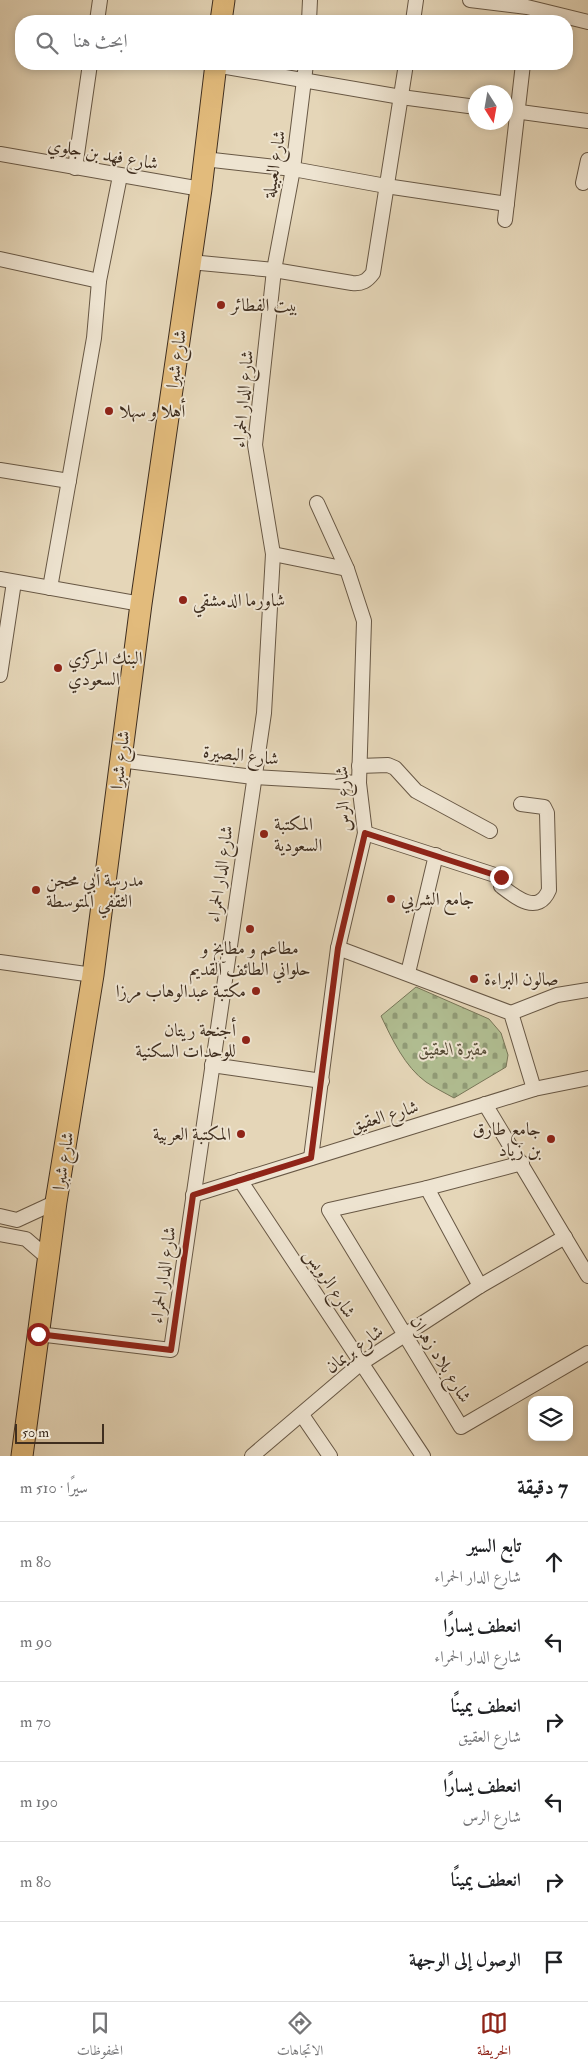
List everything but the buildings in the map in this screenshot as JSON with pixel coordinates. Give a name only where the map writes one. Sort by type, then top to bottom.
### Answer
[{"type":"main road","points":[[222,15],[224,0]]},
{"type":"main road","name":"شارع شبرا","points":[[22,1456],[56,1202],[93,975],[141,604],[201,190],[215,70]]},
{"type":"street","points":[[98,15],[100,0]]},
{"type":"street","points":[[309,15],[310,0]]},
{"type":"street","points":[[414,15],[416,0]]},
{"type":"street","points":[[470,0],[552,15]]},
{"type":"street","points":[[573,19],[588,22]]},
{"type":"street","points":[[75,168],[89,70]]},
{"type":"street","points":[[249,70],[401,97],[468,106]]},
{"type":"street","name":"شارع العبيلة","points":[[274,270],[293,169],[306,70]]},
{"type":"street","points":[[190,262],[274,270],[360,284],[368,280],[373,273],[405,70]]},
{"type":"street","points":[[513,107],[522,70]]},
{"type":"street","points":[[513,111],[588,121]]},
{"type":"street","points":[[505,220],[511,130]]},
{"type":"street","name":"شارع فهد بن جلوي","points":[[0,154],[201,190]]},
{"type":"street","points":[[204,159],[293,169],[386,186],[507,204]]},
{"type":"street","points":[[583,183],[588,160]]},
{"type":"street","points":[[50,588],[94,338],[99,281],[120,176]]},
{"type":"street","points":[[0,258],[99,281]]},
{"type":"street","name":"شارع الدار الحمراء","points":[[38,1334],[171,1350],[253,776],[264,713],[273,554],[255,445],[274,270]]},
{"type":"street","points":[[0,470],[69,481]]},
{"type":"street","name":"شارع الرس","points":[[311,1158],[338,948],[365,833],[359,783],[364,621],[346,569],[317,503]]},
{"type":"street","points":[[273,554],[346,569]]},
{"type":"street","points":[[0,675],[7,580],[141,604]]},
{"type":"street","name":"شارع البصيرة","points":[[120,760],[253,776],[359,783]]},
{"type":"street","points":[[359,766],[388,765],[395,768],[416,791],[490,832]]},
{"type":"street","points":[[365,833],[501,877],[501,886],[519,900],[538,902],[545,898],[549,890],[547,814],[544,807],[521,804]]},
{"type":"street","points":[[408,973],[436,855]]},
{"type":"street","points":[[338,948],[510,1013],[557,995],[588,990]]},
{"type":"street","points":[[0,962],[93,975]]},
{"type":"street","points":[[510,1013],[534,1089]]},
{"type":"street","points":[[212,1065],[322,1081]]},
{"type":"street","name":"شارع العقيق","points":[[193,1195],[534,1089],[588,1078]]},
{"type":"street","points":[[485,1104],[588,1276]]},
{"type":"street","points":[[480,1286],[428,1188],[522,1163]]},
{"type":"street","name":"شارع الرويس","points":[[240,1180],[422,1456]]},
{"type":"street","name":"شارع بلاد زهران","points":[[428,1188],[329,1210],[461,1427],[588,1353]]},
{"type":"street","points":[[0,1216],[18,1220],[56,1202]]},
{"type":"street","points":[[0,1234],[26,1238],[48,1258]]},
{"type":"street","name":"شارع بريمان","points":[[252,1456],[360,1364],[480,1286],[565,1238]]},
{"type":"street","points":[[302,1415],[330,1456]]},
{"type":"green space","name":"مقبرة العقيق","points":[[416,987],[489,1019],[501,1033],[508,1055],[506,1067],[454,1098],[418,1076],[405,1061],[381,1016]]},
{"type":"place","name":"بيت الفطائر","points":[[221,305]]},
{"type":"place","name":"أهلا و سهلا","points":[[109,411]]},
{"type":"place","name":"شاورما الدمشقي","points":[[183,600]]},
{"type":"place","name":"البنك المركزي السعودي","points":[[58,668]]},
{"type":"place","name":"المكتبة السعودية","points":[[264,834]]},
{"type":"place","name":"مدرسة أبي محجن الثقفي المتوسطة","points":[[36,890]]},
{"type":"place","name":"جامع الشربي","points":[[391,899]]},
{"type":"place","name":"مطاعم و مطابخ و حلواني الطائف القديم","points":[[250,929]]},
{"type":"place","name":"صالون البراءة","points":[[474,979]]},
{"type":"place","name":"مكتبة عبدالوهاب مرزا","points":[[256,991]]},
{"type":"place","name":"أجنحة ريتان للوحدات السكنية","points":[[246,1040]]},
{"type":"place","name":"المكتبة العربية","points":[[241,1134]]},
{"type":"place","name":"جامع طارق بن زياد","points":[[551,1139]]},
{"type":"route","points":[[38,1334],[171,1350],[193,1195],[311,1158],[338,948],[365,833],[501,877]]}]
